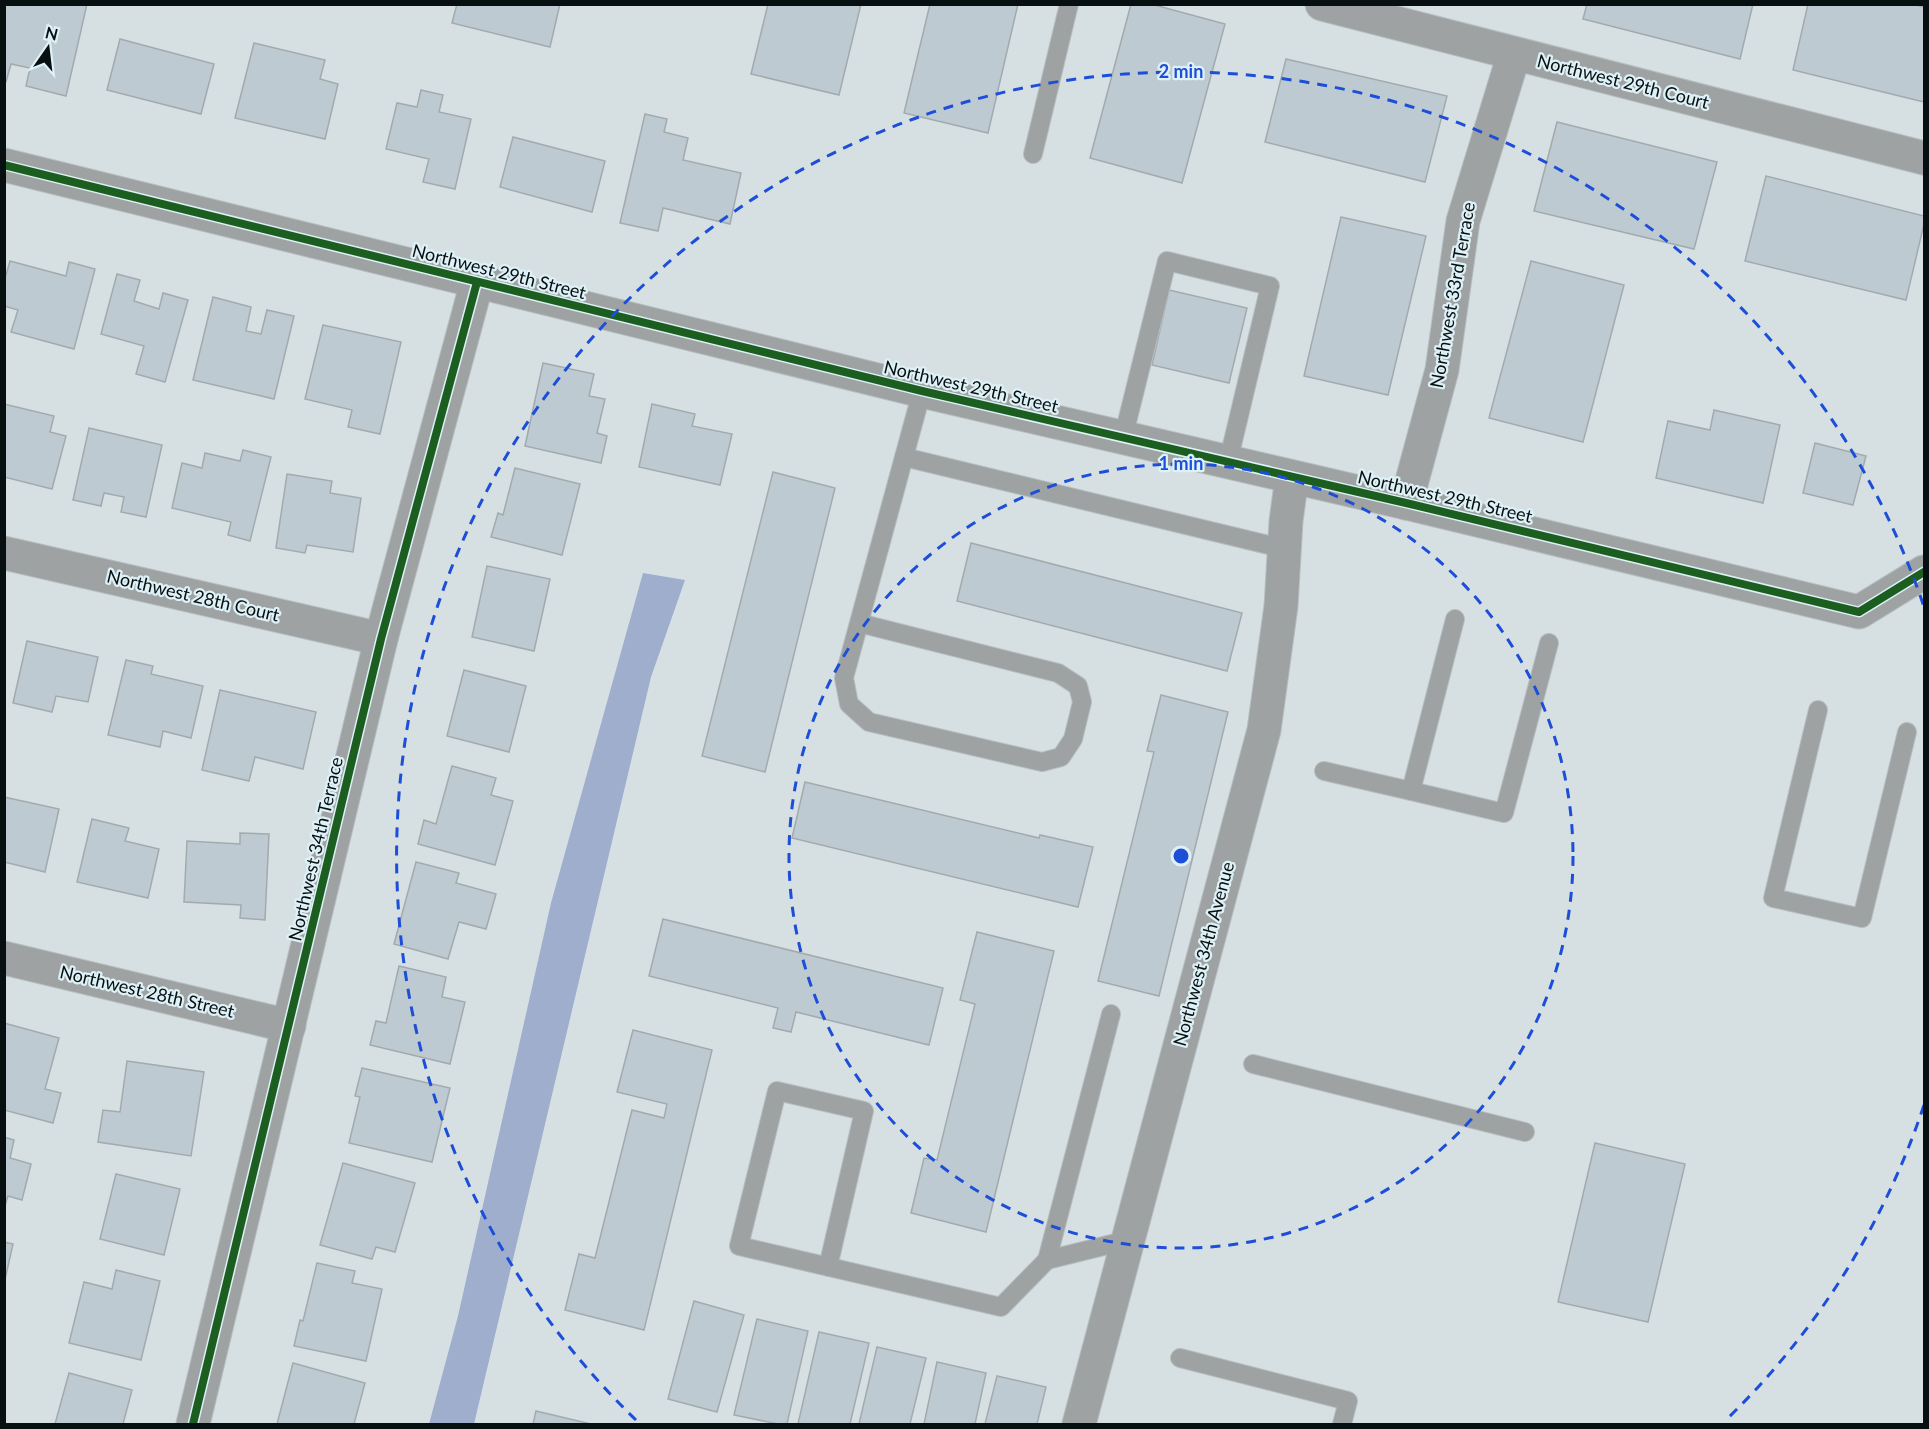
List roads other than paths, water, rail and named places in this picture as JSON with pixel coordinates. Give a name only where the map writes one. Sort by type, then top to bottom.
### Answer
[{"type":"street","name":"Northwest 29th Court","points":[[1322,4],[1924,158]]},
{"type":"street","name":"Northwest 33rd Terrace","points":[[1406,503],[1442,370],[1463,221],[1514,54]]},
{"type":"street","name":"Northwest 29th Street","points":[[4,165],[922,391],[1406,503],[1859,612],[1924,572]]},
{"type":"street","name":"Northwest 34th Terrace","points":[[193,1425],[381,639],[477,282]]},
{"type":"street","name":"Northwest 34th Avenue","points":[[1079,1425],[1264,730],[1281,606],[1292,477]]},
{"type":"street","name":"Northwest 28th Court","points":[[4,553],[381,639]]},
{"type":"street","name":"Northwest 28th Street","points":[[4,958],[289,1026]]},
{"type":"lane","points":[[1033,154],[1069,4]]},
{"type":"lane","points":[[1123,438],[1167,261],[1270,286],[1228,462]]},
{"type":"lane","points":[[859,623],[1058,674],[1078,686],[1082,702],[1073,739],[1061,757],[1042,762],[869,722],[849,704],[844,678],[922,391]]},
{"type":"lane","points":[[904,457],[1285,549]]},
{"type":"lane","points":[[1411,791],[1455,619]]},
{"type":"lane","points":[[1324,771],[1504,813],[1549,643]]},
{"type":"lane","points":[[1818,710],[1773,898],[1862,918],[1907,732]]},
{"type":"lane","points":[[828,1267],[864,1111],[777,1091],[739,1246],[828,1267],[1001,1307],[1047,1260],[1111,1014]]},
{"type":"lane","points":[[1253,1064],[1525,1132]]},
{"type":"lane","points":[[1047,1260],[1128,1240]]},
{"type":"lane","points":[[1180,1358],[1348,1401],[1342,1425]]},
{"type":"water","points":[[643,573],[685,580],[651,677],[474,1424],[429,1424],[458,1316],[551,903]]}]
